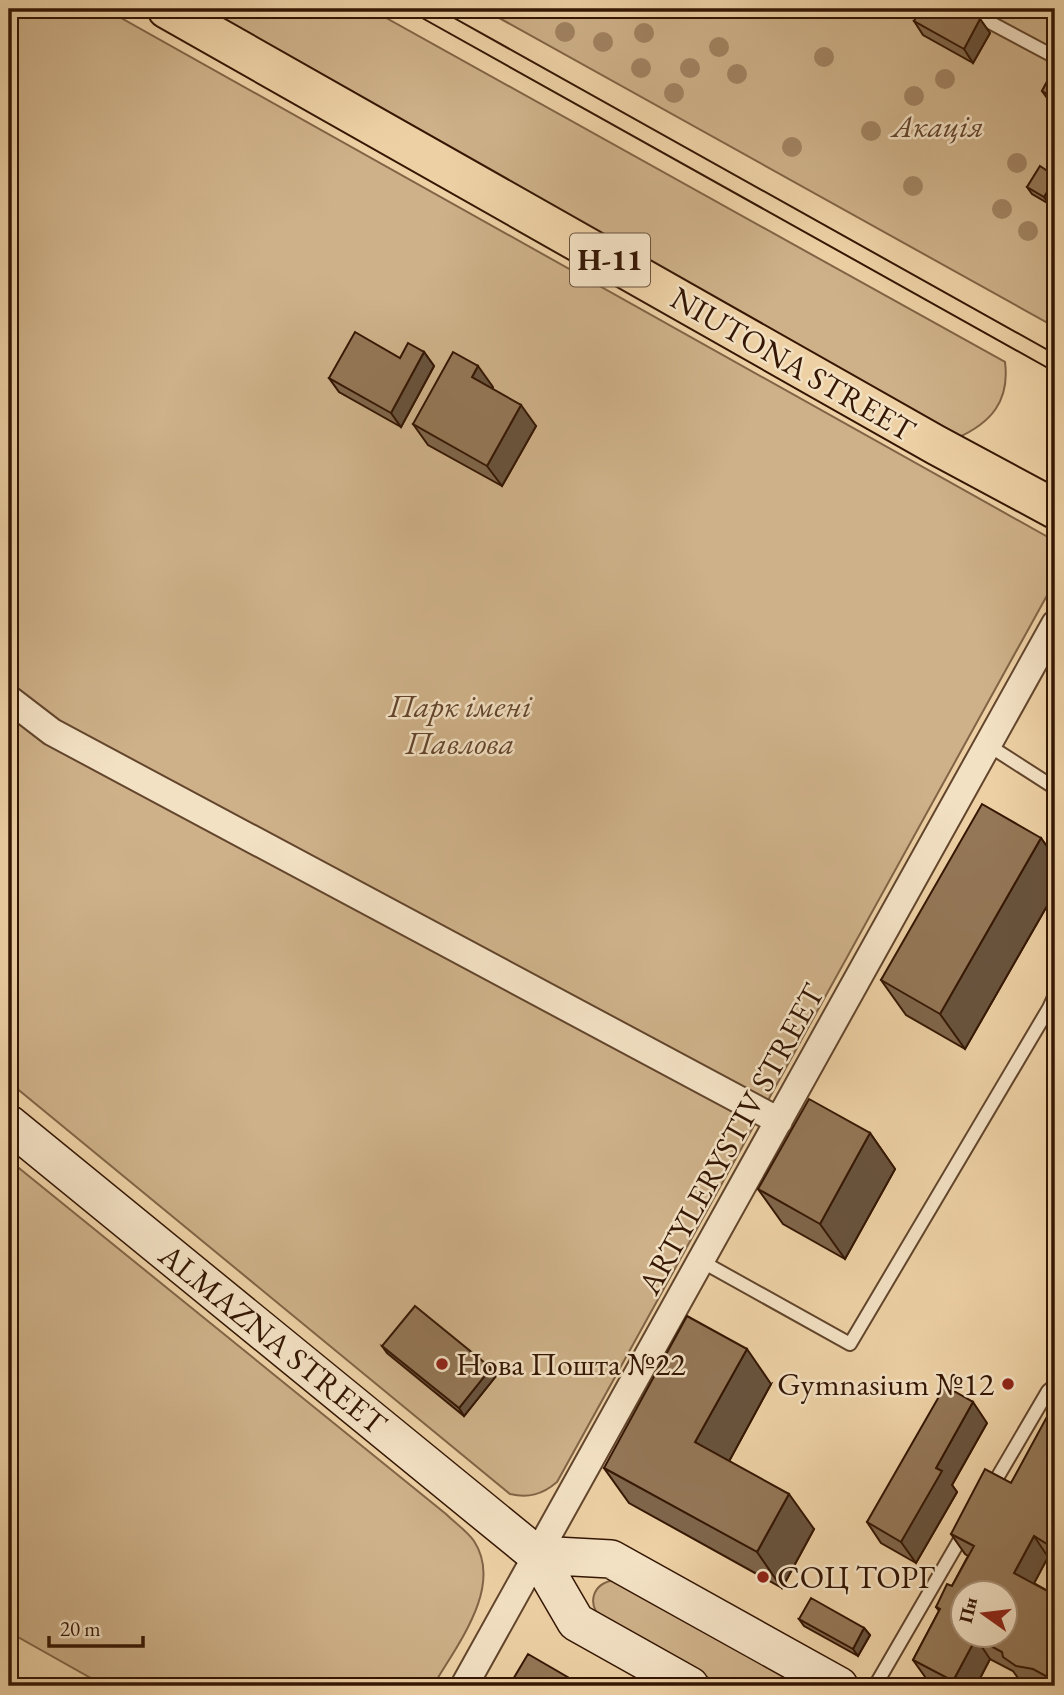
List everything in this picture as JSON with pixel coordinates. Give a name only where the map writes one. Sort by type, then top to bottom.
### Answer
[{"type":"main road","name":"NIUTONA STREET","points":[[167,9],[936,445],[1055,509]]},
{"type":"street","name":"ARTYLERYSTIV STREET","points":[[464,1686],[1055,624]]},
{"type":"street","points":[[9,699],[52,733],[779,1121]]},
{"type":"street","name":"ALMAZNA STREET","points":[[9,1124],[537,1555],[576,1622],[690,1686]]},
{"type":"street","points":[[537,1555],[611,1559],[839,1686]]},
{"type":"lane","points":[[965,9],[1055,57]]},
{"type":"lane","points":[[988,746],[1055,788]]},
{"type":"lane","points":[[701,1261],[850,1344],[1052,1010],[1055,995]]},
{"type":"lane","points":[[874,1686],[1048,1391],[1055,1385]]},
{"type":"green space","name":"Парк імені Павлова","points":[[9,9],[105,9],[1055,541],[1055,581],[557,1482],[540,1493],[523,1496],[510,1494],[9,1082]]},
{"type":"green space","points":[[206,9],[370,9],[1005,362],[1006,376],[1001,399],[988,418],[957,438]]},
{"type":"green space","name":"Акація","points":[[483,9],[1055,9],[1055,327]]},
{"type":"green space","points":[[9,1160],[471,1537],[482,1559],[480,1597],[464,1635],[433,1686],[105,1686],[9,1632]]},
{"type":"green space","points":[[614,1580],[808,1686],[723,1686],[603,1620],[594,1608],[594,1596],[601,1586]]},
{"type":"building","points":[[921,9],[963,9],[980,19],[964,49],[914,21]]},
{"type":"building","points":[[1054,68],[1055,88],[1051,96],[1042,91]]},
{"type":"building","points":[[1040,166],[1055,176],[1044,197],[1027,187]]},
{"type":"building","points":[[355,332],[400,358],[408,343],[424,352],[391,413],[329,378]]},
{"type":"building","points":[[453,352],[478,366],[472,377],[521,405],[487,466],[413,424]]},
{"type":"building","points":[[1055,666],[1055,685],[1048,681]]},
{"type":"building","points":[[982,804],[1041,838],[940,1014],[881,980]]},
{"type":"building","points":[[809,1099],[870,1133],[820,1224],[758,1189]]},
{"type":"building","name":"Нова Пошта №22","points":[[415,1306],[491,1368],[459,1408],[382,1346]]},
{"type":"building","points":[[687,1316],[747,1349],[695,1442],[789,1494],[757,1552],[604,1468]]},
{"type":"building","points":[[945,1386],[973,1402],[936,1468],[942,1471],[901,1542],[867,1522]]},
{"type":"building","points":[[1049,1413],[1055,1416],[1055,1529],[1047,1544],[1034,1536],[1014,1573],[1055,1595],[1055,1681],[1033,1669],[1016,1666],[998,1650],[1018,1650],[1018,1580],[955,1580],[974,1546],[951,1534],[985,1469],[1011,1483]]},
{"type":"building","points":[[947,1584],[948,1650],[970,1650],[953,1681],[913,1660],[940,1609],[936,1607]]},
{"type":"building","points":[[811,1598],[864,1628],[853,1649],[799,1619]]},
{"type":"building","points":[[528,1654],[583,1686],[509,1686]]},
{"type":"building","points":[[9,1679],[22,1686],[9,1686]]},
{"type":"tram line","points":[[406,9],[1055,372]]},
{"type":"tram line","points":[[438,9],[1055,354]]},
{"type":"place","name":"Нова Пошта №22","points":[[442,1364]]},
{"type":"place","name":"Gymnasium №12","points":[[1008,1384]]},
{"type":"place","name":"СОЦ ТОРГ","points":[[763,1577]]}]
